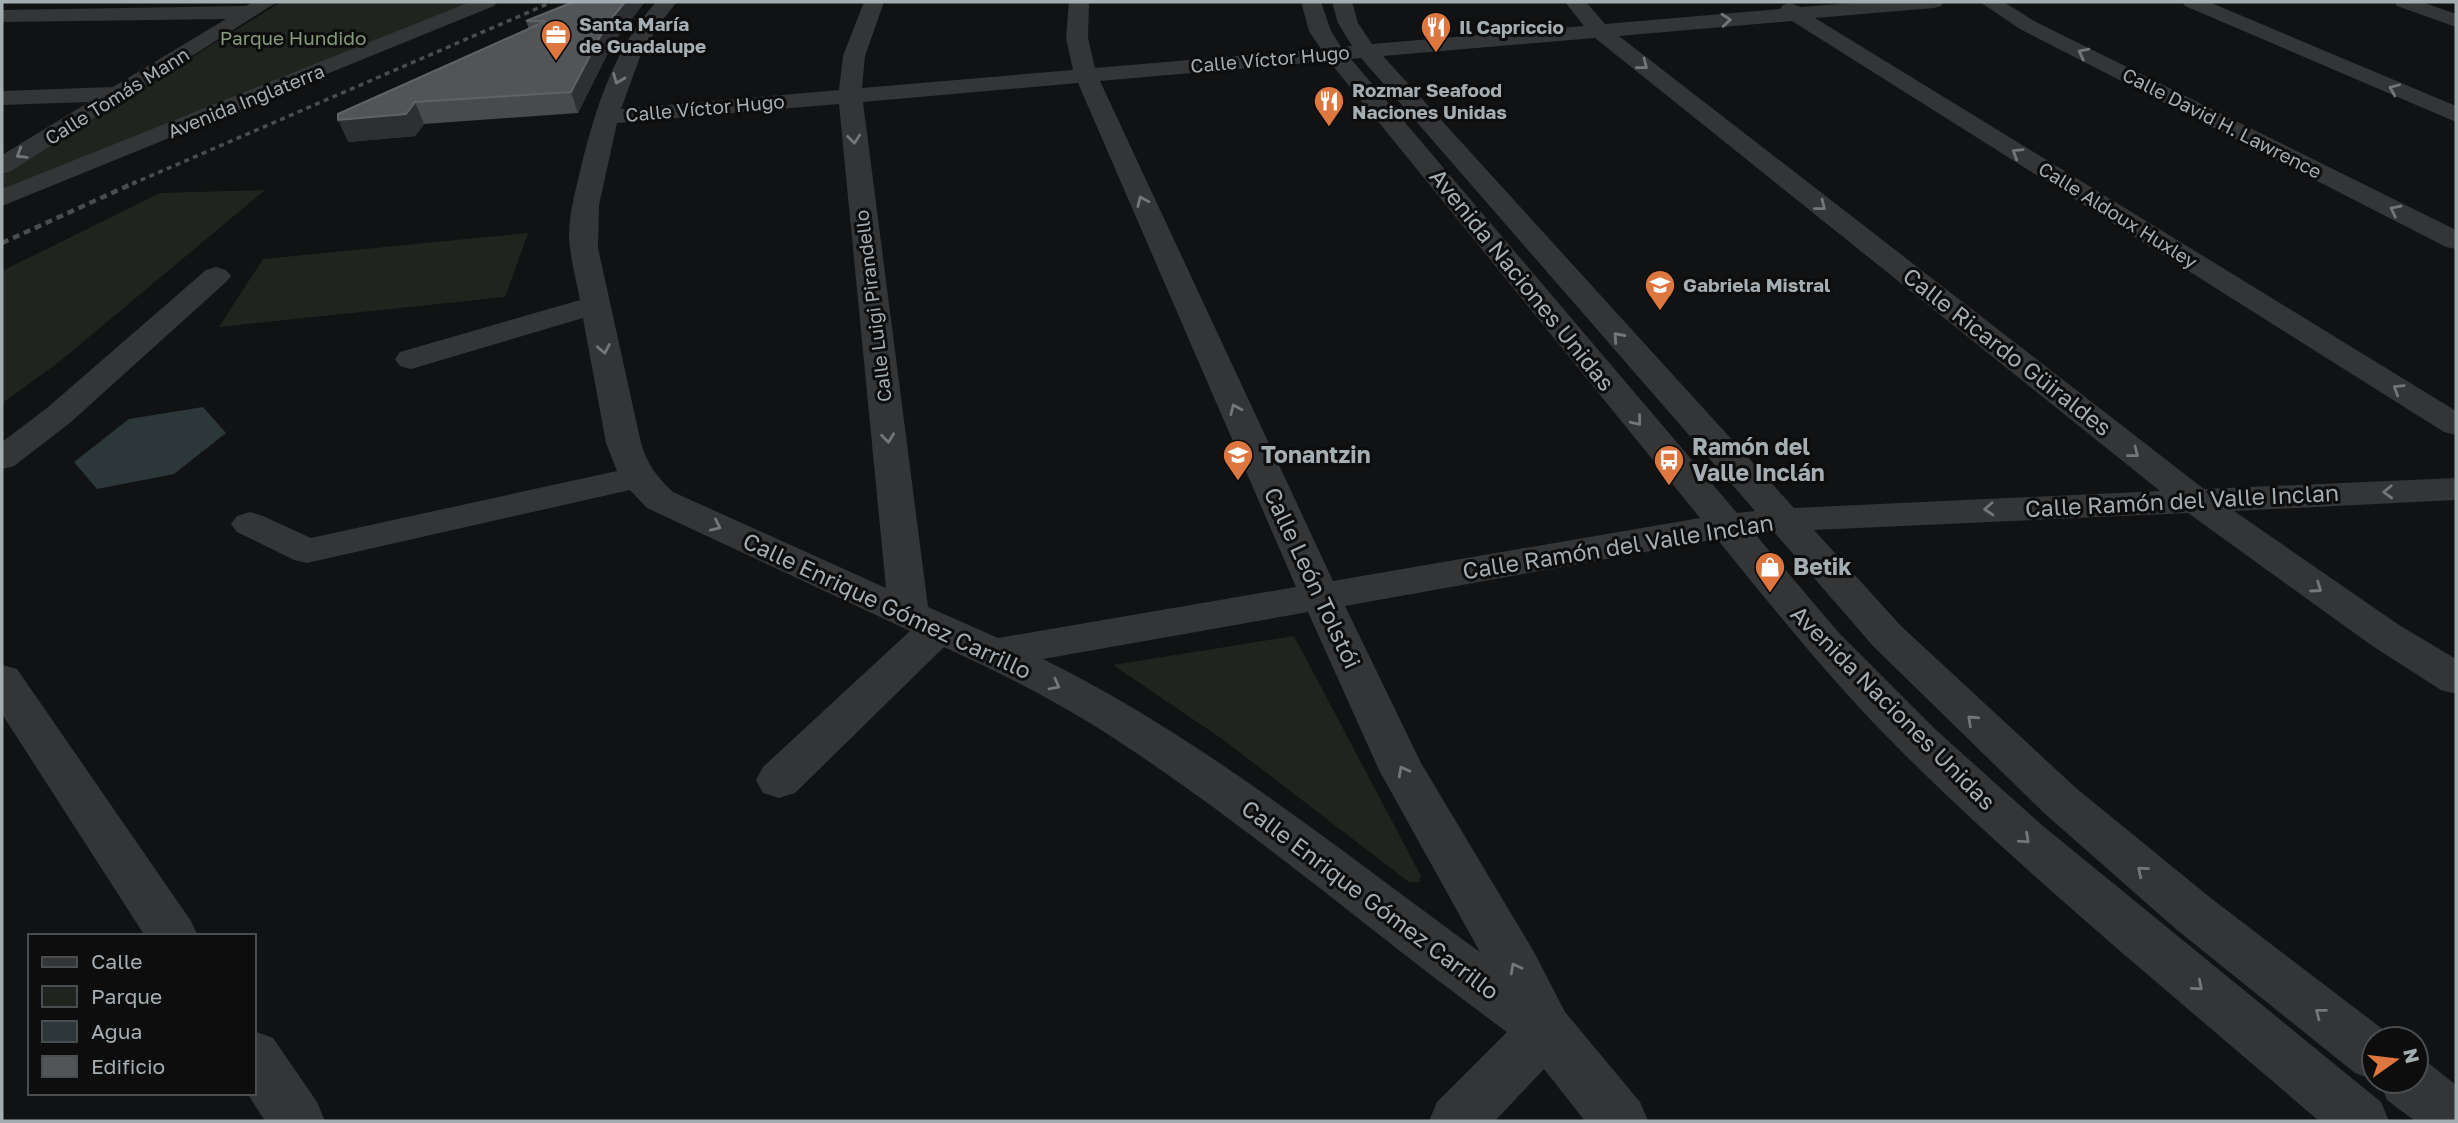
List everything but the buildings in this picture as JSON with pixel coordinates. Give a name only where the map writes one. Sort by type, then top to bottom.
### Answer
[{"type":"street","name":"Avenida Inglaterra","points":[[2,204],[44,184],[487,2]]},
{"type":"street","name":"Calle Enrique Gómez Carrillo","points":[[667,2],[625,61],[606,117],[582,221],[626,455],[636,478],[660,500],[996,653],[1104,712],[1257,813],[1469,976],[1546,1029]]},
{"type":"street","name":"Calle Luigi Pirandello","points":[[874,2],[853,56],[850,96],[924,621]]},
{"type":"street","name":"Calle León Tolstói","points":[[1079,2],[1077,38],[1086,75],[1321,598],[1402,770],[1516,968],[1546,1029],[1620,1121]]},
{"type":"street","name":"Avenida Naciones Unidas","points":[[1311,2],[1320,31],[1350,52],[1886,636],[1964,713],[2055,796],[2169,894],[2360,1044]]},
{"type":"street","name":"Avenida Naciones Unidas","points":[[1342,2],[1348,23],[1350,52],[1724,526],[1824,643],[1930,751],[2057,867],[2361,1121]]},
{"type":"street","name":"Calle Ricardo Güiraldes","points":[[1576,2],[1600,31],[2193,499],[2385,635],[2456,679]]},
{"type":"street","name":"Calle Víctor Hugo","points":[[606,117],[1600,31],[1789,8],[1934,2]]},
{"type":"street","name":"Calle David H. Lawrence","points":[[1990,2],[2039,32],[2456,241]]},
{"type":"street","points":[[2192,2],[2456,116]]},
{"type":"street","points":[[2404,2],[2456,21]]},
{"type":"street","points":[[2,16],[259,7]]},
{"type":"street","name":"Calle Tomás Mann","points":[[2,166],[259,7]]},
{"type":"street","name":"Calle Aldoux Huxley","points":[[1789,8],[2456,425]]},
{"type":"street","points":[[2,98],[121,94]]},
{"type":"street","name":"Avenida Inglaterra","points":[[2,198],[44,184]]},
{"type":"street","points":[[2,459],[60,415],[216,276]]},
{"type":"street","points":[[411,359],[596,305]]},
{"type":"street","points":[[250,524],[307,551],[636,478]]},
{"type":"street","name":"Calle Ramón del Valle Inclan","points":[[996,653],[1724,526],[1780,520],[2193,499],[2456,489]]},
{"type":"street","points":[[779,780],[888,674],[924,621]]},
{"type":"street","points":[[2,680],[172,934]]},
{"type":"street","points":[[1457,1121],[1546,1029]]},
{"type":"street","points":[[256,1059],[297,1121]]},
{"type":"street","points":[[2425,1095],[2456,1119]]},
{"type":"green space","name":"Parque Hundido","points":[[281,2],[473,2],[2,194],[2,175]]},
{"type":"green space","points":[[265,190],[59,362],[2,403],[2,271],[160,193]]},
{"type":"green space","points":[[528,233],[505,297],[219,327],[263,259]]},
{"type":"green space","points":[[1294,636],[1421,876],[1419,882],[1409,882],[1225,741],[1113,665]]},
{"type":"water","points":[[203,407],[226,433],[174,474],[97,489],[74,462],[129,419]]},
{"type":"railway","points":[[132,184],[552,2]]},
{"type":"railway","points":[[2,243],[136,182]]},
{"type":"place","name":"Il Capriccio","points":[[1436,54]]},
{"type":"place","name":"Santa María de Guadalupe","points":[[556,62]]},
{"type":"place","name":"Rozmar Seafood Naciones Unidas","points":[[1329,128]]},
{"type":"place","name":"Gabriela Mistral","points":[[1660,312]]},
{"type":"place","name":"Tonantzin","points":[[1238,482]]},
{"type":"place","name":"Ramón del Valle Inclán","points":[[1669,487]]},
{"type":"place","name":"Betik","points":[[1770,594]]}]
